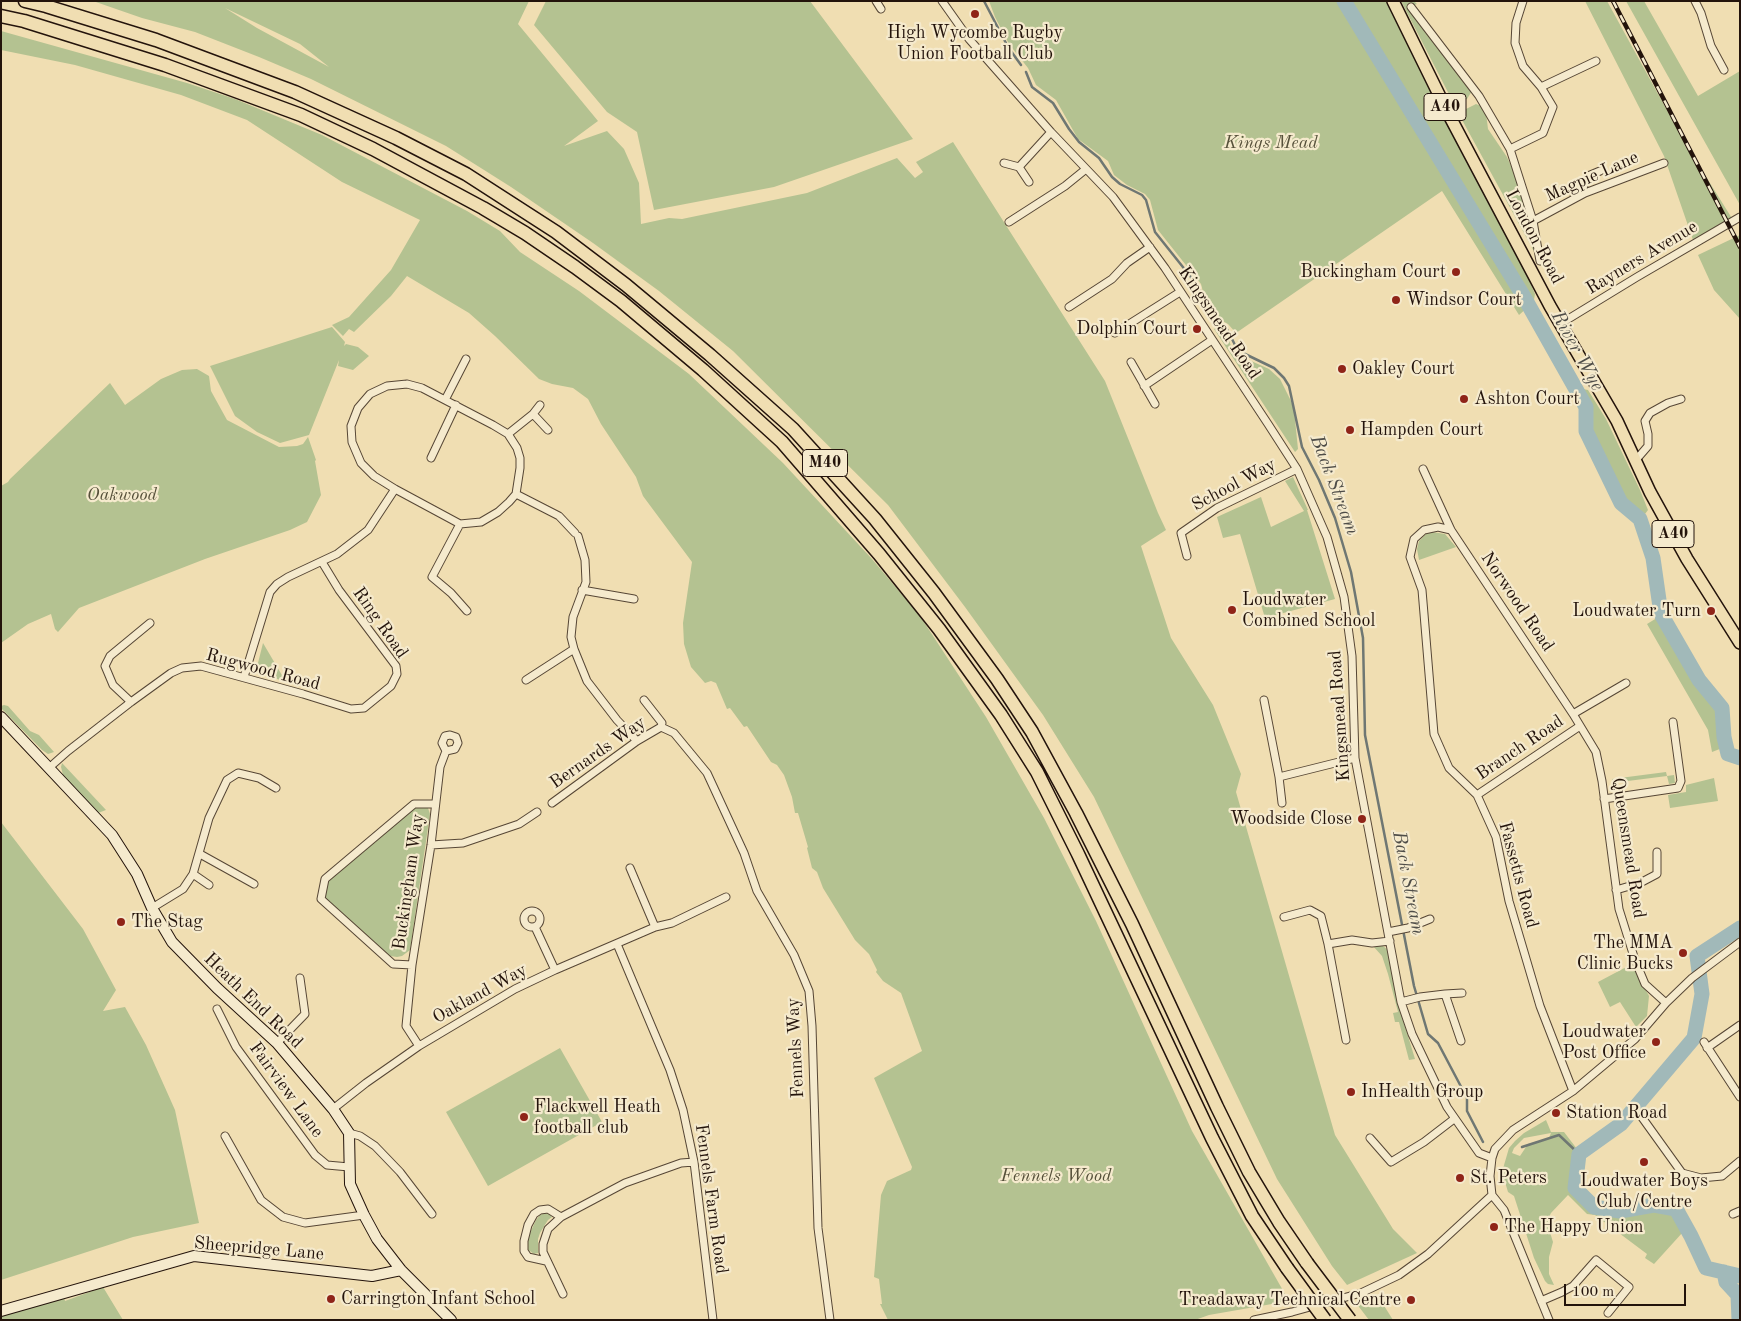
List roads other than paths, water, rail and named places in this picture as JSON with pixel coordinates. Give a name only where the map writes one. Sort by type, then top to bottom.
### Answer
[{"type":"highway","name":"M40","points":[[25,1],[156,40],[286,89],[396,138],[466,174],[556,232],[626,285],[710,355],[793,429],[875,519],[934,593],[997,679],[1032,732],[1076,812],[1123,907],[1249,1172],[1279,1222],[1350,1320]]},
{"type":"highway","name":"M40","points":[[1,16],[24,21],[166,65],[301,115],[374,149],[483,208],[554,252],[621,301],[703,370],[782,442],[880,554],[939,629],[1002,715],[1036,772],[1078,854],[1212,1138],[1252,1216],[1325,1320]]},
{"type":"main road","name":"London Road","points":[[1393,1],[1449,115],[1560,324],[1617,421],[1635,461],[1687,558],[1740,642]]},
{"type":"street","points":[[876,1],[881,9]]},
{"type":"street","name":"Kingsmead Road","points":[[942,1],[961,29],[1051,132],[1113,197],[1150,247],[1297,469],[1327,537],[1344,596],[1352,656],[1355,758],[1400,1002],[1412,1034],[1454,1119],[1479,1153],[1492,1158]]},
{"type":"street","points":[[1510,149],[1543,133],[1552,107],[1541,87],[1523,66],[1515,42],[1516,23],[1523,1]]},
{"type":"street","points":[[1695,1],[1701,13],[1711,46],[1724,70]]},
{"type":"street","name":"London Road","points":[[1411,7],[1478,96],[1510,149],[1533,219],[1540,261]]},
{"type":"street","points":[[1541,87],[1596,61]]},
{"type":"street","points":[[1018,167],[1051,132]]},
{"type":"street","points":[[1004,163],[1018,167],[1029,182]]},
{"type":"street","name":"Magpie Lane","points":[[1533,219],[1586,193],[1664,163]]},
{"type":"street","points":[[1009,222],[1065,186],[1086,169]]},
{"type":"street","points":[[1533,219],[1582,190],[1588,176],[1600,171]]},
{"type":"street","name":"Rayners Avenue","points":[[1560,324],[1740,217]]},
{"type":"street","points":[[1069,307],[1112,279],[1127,263],[1150,247]]},
{"type":"street","points":[[1116,333],[1180,292]]},
{"type":"street","points":[[1144,386],[1212,340]]},
{"type":"street","points":[[445,400],[466,359]]},
{"type":"street","points":[[1130,362],[1154,404]]},
{"type":"street","points":[[407,384],[422,388],[445,400],[508,434],[517,448],[520,458],[516,494],[498,512],[481,522],[460,524],[374,476],[361,463],[352,442],[351,426],[358,408],[370,394],[387,386],[407,384]]},
{"type":"street","points":[[1635,461],[1648,446],[1645,421],[1650,413],[1668,403],[1681,399]]},
{"type":"street","points":[[430,458],[456,405]]},
{"type":"street","points":[[508,434],[540,405]]},
{"type":"street","points":[[532,414],[548,430]]},
{"type":"street","name":"School Way","points":[[1187,556],[1182,533],[1217,508],[1297,469]]},
{"type":"street","name":"Norwood Road","points":[[1423,469],[1451,530],[1593,747]]},
{"type":"street","points":[[244,678],[270,592],[282,580],[337,554],[368,530],[395,489]]},
{"type":"street","points":[[516,494],[559,516],[577,534],[586,560],[586,582],[573,617],[571,637],[574,650],[587,681],[617,720],[637,741]]},
{"type":"street","points":[[460,524],[432,577],[451,593],[467,611]]},
{"type":"street","name":"Fassetts Road","points":[[1451,530],[1438,527],[1424,530],[1414,539],[1410,557],[1422,590],[1434,734],[1449,768],[1477,794],[1496,838],[1509,901],[1540,1006],[1573,1091]]},
{"type":"street","name":"Ring Road","points":[[322,562],[339,590],[396,666],[397,674],[391,686],[364,708],[351,709]]},
{"type":"street","points":[[582,590],[634,599]]},
{"type":"street","points":[[131,702],[113,685],[105,666],[110,656],[150,623]]},
{"type":"street","points":[[526,680],[574,650]]},
{"type":"street","name":"Rugwood Road","points":[[50,767],[131,702],[171,673],[182,668],[201,666],[351,709]]},
{"type":"street","points":[[1573,714],[1626,682]]},
{"type":"street","points":[[644,700],[662,723],[661,727]]},
{"type":"street","points":[[1264,700],[1279,777],[1282,803]]},
{"type":"street","name":"Heath End Road","points":[[1,717],[50,767],[123,849],[137,874],[152,908],[172,942],[277,1042],[333,1109],[349,1133]]},
{"type":"street","points":[[1604,799],[1678,788],[1682,781],[1673,722]]},
{"type":"street","name":"Branch Road","points":[[1477,794],[1580,726]]},
{"type":"street","name":"Bernards Way","points":[[552,803],[637,741],[661,727]]},
{"type":"street","name":"Fennels Way","points":[[661,727],[674,733],[707,773],[744,853],[757,891],[794,955],[809,991],[812,1026],[818,1228],[830,1320]]},
{"type":"street","name":"Queensmead Road","points":[[1593,747],[1600,769],[1619,909],[1645,984],[1666,1003]]},
{"type":"street","name":"Buckingham Way","points":[[419,1046],[406,1026],[412,965],[431,845],[440,767],[446,751]]},
{"type":"street","points":[[1279,777],[1355,758]]},
{"type":"street","points":[[152,908],[183,889],[193,874],[209,818],[228,780],[238,773],[259,778],[276,788]]},
{"type":"street","name":"Buckingham Way","points":[[412,965],[393,964],[321,899],[325,879],[414,804],[435,804]]},
{"type":"street","points":[[431,845],[463,843],[519,824],[537,812]]},
{"type":"street","points":[[1616,890],[1640,883],[1657,874],[1657,852]]},
{"type":"street","points":[[200,854],[254,884]]},
{"type":"street","points":[[630,868],[655,928]]},
{"type":"street","points":[[193,874],[209,885]]},
{"type":"street","name":"Oakland Way","points":[[333,1109],[419,1046],[515,989],[726,897]]},
{"type":"street","points":[[1284,916],[1310,910],[1321,916],[1346,1040]]},
{"type":"street","points":[[1388,932],[1408,928],[1430,919]]},
{"type":"street","points":[[535,927],[555,970]]},
{"type":"street","points":[[1328,944],[1352,940],[1372,943],[1390,941]]},
{"type":"street","points":[[1549,1320],[1504,1210],[1492,1195],[1490,1176],[1495,1149],[1513,1130],[1573,1091],[1635,1039],[1666,1003],[1692,978],[1740,942]]},
{"type":"street","name":"Fennels Farm Road","points":[[617,944],[670,1070],[683,1110],[694,1162],[713,1320]]},
{"type":"street","points":[[277,1042],[305,1014],[300,978]]},
{"type":"street","points":[[1400,1002],[1420,997],[1462,993]]},
{"type":"street","points":[[1445,994],[1461,1041]]},
{"type":"street","name":"Fairview Lane","points":[[217,1009],[236,1047],[314,1155],[327,1165],[349,1167]]},
{"type":"street","points":[[1740,1025],[1705,1045],[1740,1097]]},
{"type":"street","points":[[1641,1116],[1682,1173],[1701,1178],[1722,1176],[1740,1161]]},
{"type":"street","points":[[1370,1138],[1391,1162],[1424,1142],[1454,1119]]},
{"type":"street","points":[[432,1214],[400,1172],[375,1146],[360,1136],[349,1133],[350,1184],[377,1239],[401,1270],[451,1320]]},
{"type":"street","points":[[225,1136],[261,1200],[282,1217],[305,1223],[364,1215]]},
{"type":"street","points":[[563,1294],[546,1261],[543,1244],[548,1229],[561,1217],[625,1183],[681,1163],[694,1162]]},
{"type":"street","points":[[1254,1320],[1362,1293],[1399,1275],[1428,1254],[1492,1195]]},
{"type":"street","points":[[546,1261],[528,1257],[524,1251],[524,1241],[528,1226],[534,1214],[540,1210],[548,1209],[561,1217]]},
{"type":"street","name":"Sheepridge Lane","points":[[1,1311],[194,1256],[372,1276],[401,1270]]},
{"type":"street","points":[[1541,1301],[1573,1286],[1596,1260],[1629,1286],[1608,1313]]},
{"type":"waterway","name":"Back Stream","points":[[984,1],[1008,47],[1021,65]]},
{"type":"waterway","name":"River Wye","points":[[1344,1],[1524,297],[1586,407],[1586,431],[1621,503],[1640,519],[1653,558],[1661,614],[1699,680],[1722,708],[1724,737],[1728,754],[1740,758]]},
{"type":"waterway","name":"Back Stream","points":[[1026,72],[1032,87],[1053,103],[1079,142],[1099,158],[1112,177],[1120,184],[1142,195],[1146,200],[1155,232],[1198,286],[1216,323],[1227,329],[1236,347],[1245,354],[1274,368],[1289,386],[1302,447],[1319,480],[1335,518],[1351,572],[1363,638],[1365,735],[1414,986],[1428,1034],[1438,1043],[1467,1098],[1467,1111],[1483,1142]]},
{"type":"waterway","name":"River Wye","points":[[1740,928],[1697,956],[1702,994],[1694,1038],[1621,1124],[1579,1154],[1575,1188],[1594,1207],[1620,1211],[1654,1205],[1676,1209],[1706,1268],[1740,1276]]},
{"type":"waterway","points":[[1522,1147],[1559,1135],[1579,1154]]},
{"type":"waterway","points":[[1724,1272],[1726,1282],[1738,1295],[1739,1320]]},
{"type":"railway","points":[[1613,1],[1740,247]]},
{"type":"place","name":"High Wycombe Rugby Union Football Club","points":[[975,14]]},
{"type":"place","name":"Buckingham Court","points":[[1456,272]]},
{"type":"place","name":"Windsor Court","points":[[1396,300]]},
{"type":"place","name":"Dolphin Court","points":[[1197,329]]},
{"type":"place","name":"Oakley Court","points":[[1342,369]]},
{"type":"place","name":"Ashton Court","points":[[1464,399]]},
{"type":"place","name":"Hampden Court","points":[[1350,430]]},
{"type":"place","name":"Loudwater Combined School","points":[[1232,610]]},
{"type":"place","name":"Loudwater Turn","points":[[1711,611]]},
{"type":"place","name":"Woodside Close","points":[[1362,819]]},
{"type":"place","name":"The Stag","points":[[121,922]]},
{"type":"place","name":"The MMA Clinic Bucks","points":[[1683,953]]},
{"type":"place","name":"Loudwater Post Office","points":[[1656,1042]]},
{"type":"place","name":"InHealth Group","points":[[1351,1092]]},
{"type":"place","name":"Station Road","points":[[1556,1113]]},
{"type":"place","name":"Flackwell Heath football club","points":[[524,1117]]},
{"type":"place","name":"Loudwater Boys Club/Centre","points":[[1644,1162]]},
{"type":"place","name":"St. Peters","points":[[1460,1178]]},
{"type":"place","name":"The Happy Union","points":[[1494,1227]]},
{"type":"place","name":"Carrington Infant School","points":[[331,1299]]},
{"type":"place","name":"Treadaway Technical Centre","points":[[1411,1300]]},
{"type":"park label","name":"Kings Mead","points":[[1271,143]]},
{"type":"park label","name":"Oakwood","points":[[122,495]]},
{"type":"park label","name":"Fennels Wood","points":[[1056,1176]]}]
